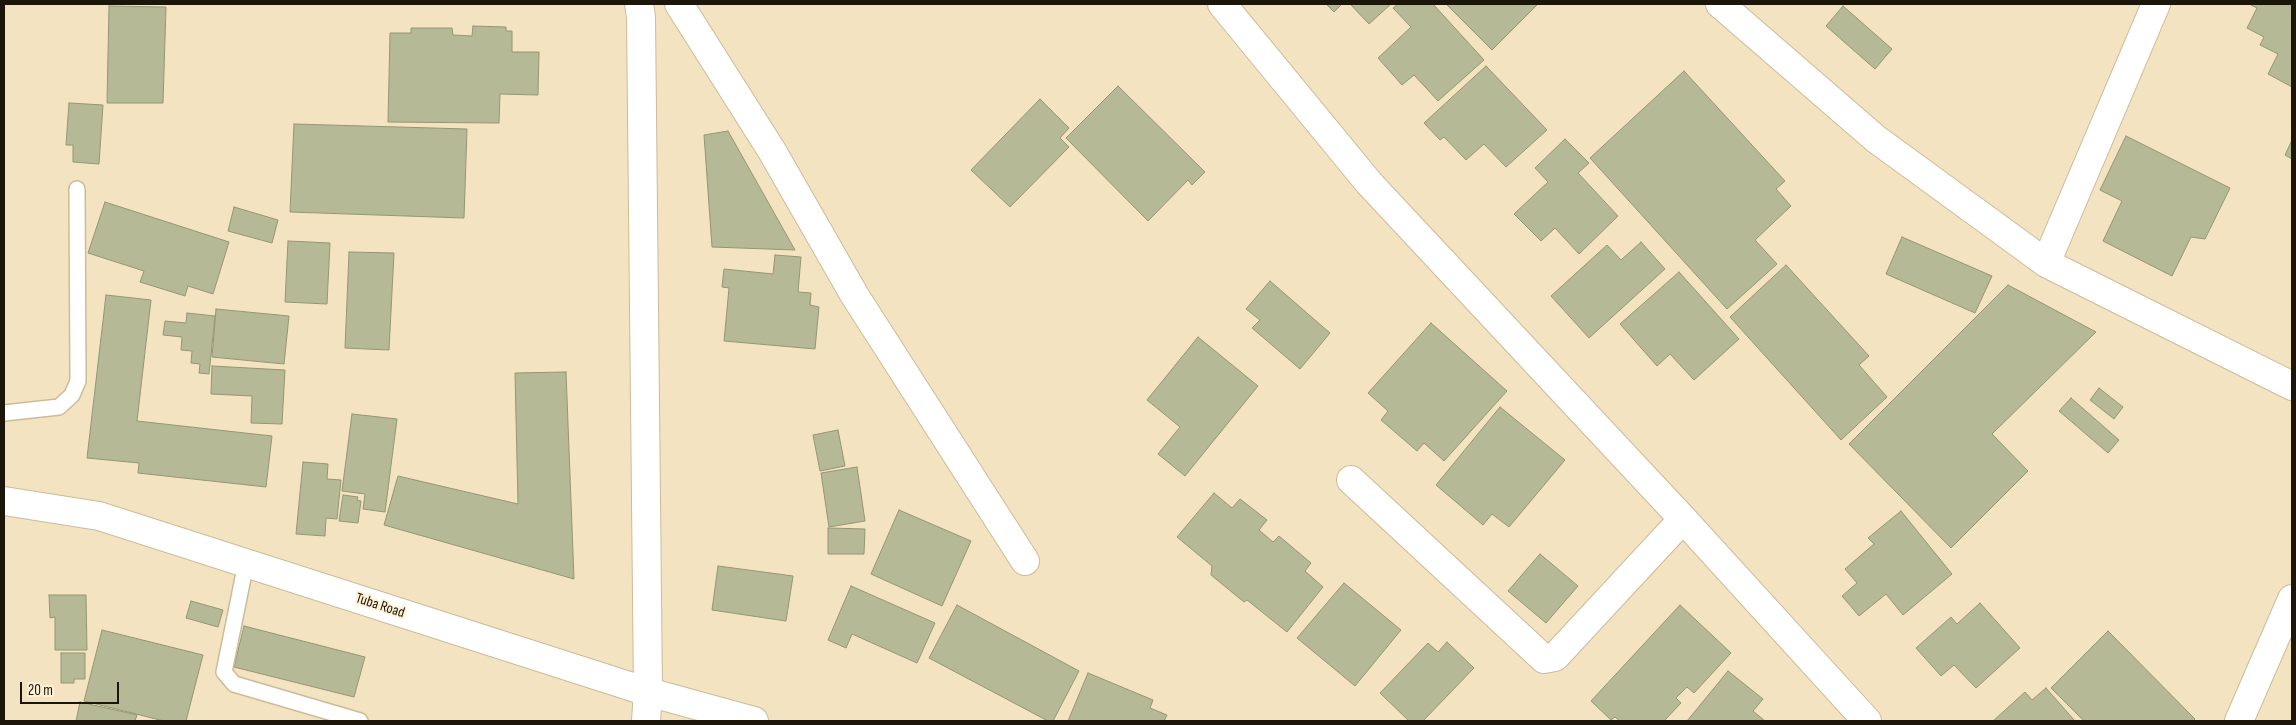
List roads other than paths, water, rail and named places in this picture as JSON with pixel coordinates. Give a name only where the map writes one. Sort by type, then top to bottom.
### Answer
[{"type":"street","points":[[639,4],[641,17],[648,692],[646,721]]},
{"type":"street","points":[[679,4],[772,151],[855,296],[1025,561]]},
{"type":"street","points":[[1720,4],[1876,139],[2046,263],[2292,386]]},
{"type":"street","points":[[2046,263],[2156,4]]},
{"type":"street","points":[[1228,6],[1369,183],[1683,519],[1867,721]]},
{"type":"street","points":[[1351,480],[1544,660],[1555,657],[1683,519]]},
{"type":"street","name":"Tuba Road","points":[[4,501],[99,516],[648,692],[754,721]]},
{"type":"street","points":[[2239,721],[2292,599]]},
{"type":"lane","points":[[4,413],[59,407],[72,395],[78,382],[77,189]]},
{"type":"lane","points":[[246,563],[224,672],[234,684],[360,721]]}]
